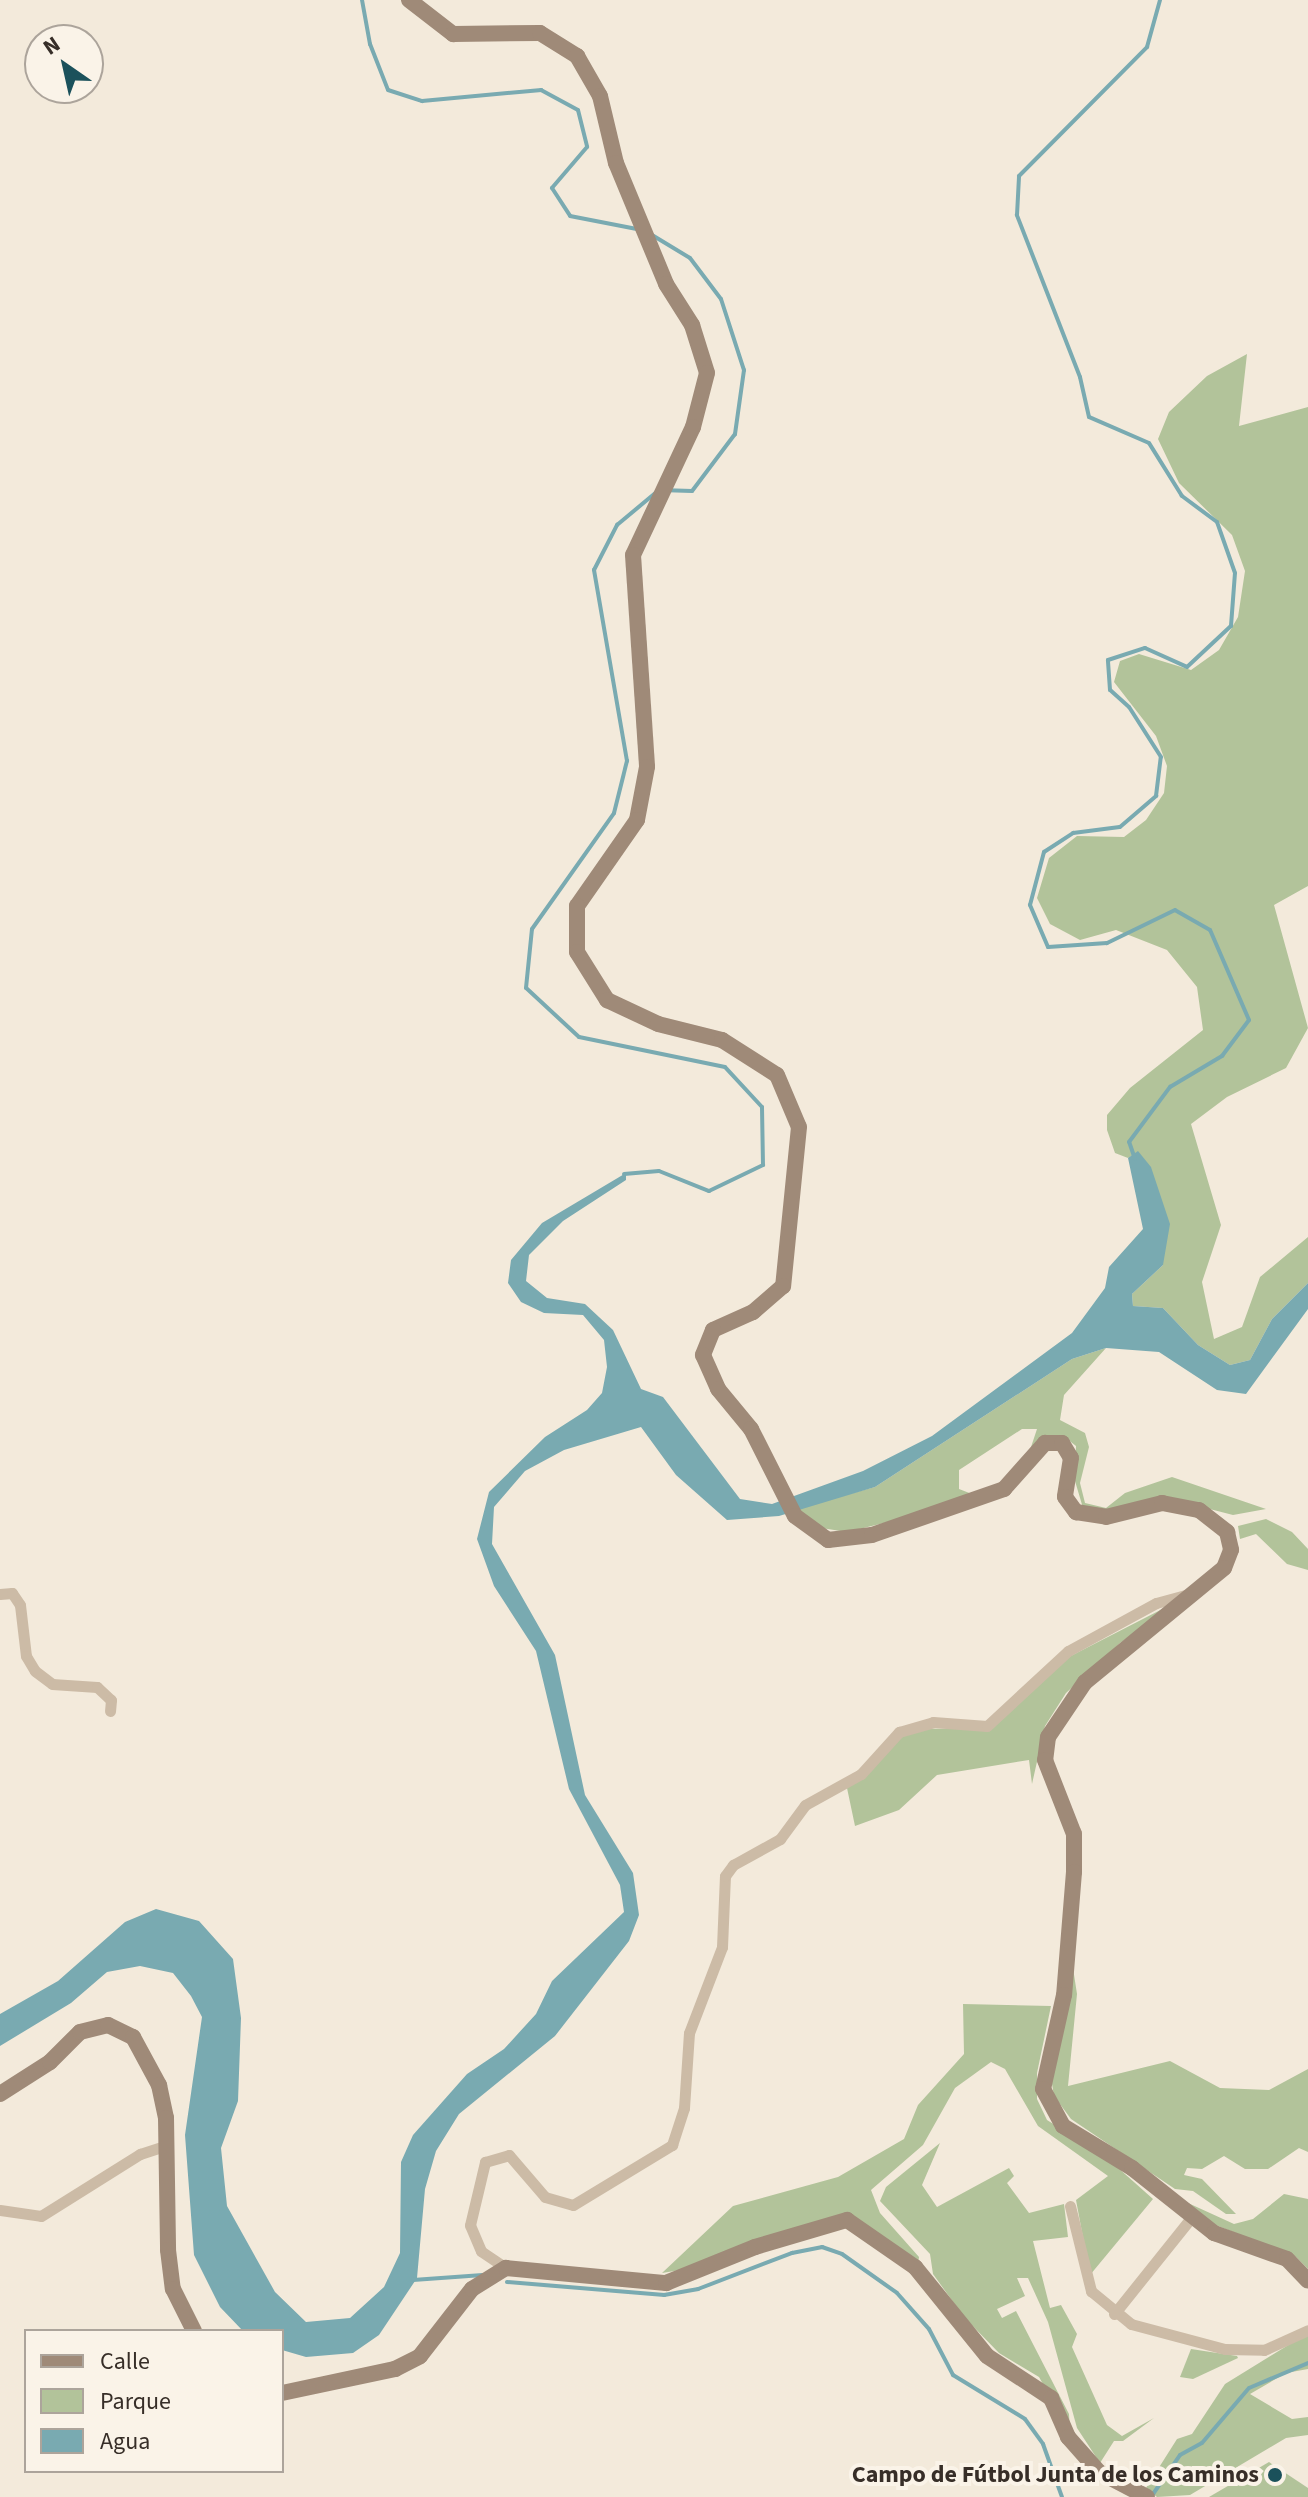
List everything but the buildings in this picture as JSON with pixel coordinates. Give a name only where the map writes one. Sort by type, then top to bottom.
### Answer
[{"type":"main road","points":[[409,0],[453,34],[540,33],[577,56],[600,96],[630,199],[692,325],[707,373],[674,465],[633,555],[645,780],[637,820],[577,906],[577,952],[607,1000],[658,1024],[722,1040],[777,1075],[799,1127],[783,1286],[753,1312],[713,1330],[703,1355],[795,1516],[828,1540],[872,1535],[1004,1489],[1045,1443],[1062,1443],[1071,1458],[1065,1497],[1076,1512],[1106,1517],[1162,1503],[1199,1510],[1227,1532],[1231,1550],[1224,1568],[1202,1592],[1129,1642],[1085,1682],[1048,1737],[1045,1760],[1074,1834],[1074,1872],[1064,1995],[1043,2089],[1063,2126],[1132,2168],[1191,2218],[1245,2247],[1287,2259],[1308,2281]]},
{"type":"main road","points":[[0,2094],[50,2062],[80,2032],[108,2025],[133,2037],[159,2085],[168,2145],[173,2289],[193,2329]]},
{"type":"main road","points":[[284,2393],[395,2369],[420,2356],[472,2289],[506,2268],[666,2283],[847,2220],[915,2267],[987,2356],[1051,2398],[1068,2437],[1099,2472],[1147,2497]]},
{"type":"street","points":[[506,2268],[481,2251],[470,2225],[485,2162],[509,2155],[545,2197],[573,2205],[672,2145],[684,2108],[689,2033],[722,1947],[725,1876],[733,1865],[780,1839],[805,1805],[861,1774],[899,1732],[933,1722],[987,1726],[1068,1651],[1156,1603],[1202,1592]]},
{"type":"street","points":[[0,1594],[12,1593],[20,1605],[26,1656],[35,1671],[52,1684],[97,1687],[111,1700],[110,1711]]},
{"type":"street","points":[[0,2210],[41,2216],[140,2154],[168,2145]]},
{"type":"street","points":[[1070,2206],[1083,2274],[1114,2314],[1182,2341],[1225,2349],[1264,2350],[1308,2330]]},
{"type":"street","points":[[1114,2314],[1191,2218]]},
{"type":"green space","points":[[1247,354],[1239,426],[1308,407],[1308,886],[1274,905],[1308,1028],[1286,1068],[1227,1097],[1191,1124],[1221,1225],[1202,1282],[1214,1339],[1242,1327],[1260,1277],[1308,1237],[1308,1283],[1272,1319],[1250,1360],[1230,1365],[1198,1345],[1163,1308],[1133,1306],[1132,1294],[1163,1265],[1138,1152],[1128,1158],[1115,1153],[1107,1130],[1107,1115],[1130,1088],[1203,1030],[1197,987],[1167,950],[1116,930],[1080,940],[1050,924],[1037,898],[1049,858],[1077,836],[1124,837],[1146,820],[1164,793],[1167,766],[1156,736],[1114,682],[1120,661],[1139,654],[1191,670],[1219,650],[1238,617],[1245,571],[1232,535],[1179,483],[1158,439],[1169,412],[1207,376]]},
{"type":"green space","points":[[1106,1348],[1064,1395],[1060,1420],[1085,1433],[1089,1447],[1080,1483],[1085,1503],[1106,1508],[1125,1493],[1172,1477],[1266,1509],[1233,1515],[1167,1498],[1102,1513],[1083,1508],[1075,1481],[1076,1446],[1066,1438],[1028,1456],[1037,1429],[1022,1429],[959,1470],[959,1489],[972,1494],[925,1513],[847,1532],[815,1527],[798,1508],[875,1487],[1072,1359]]},
{"type":"green space","points":[[1266,1519],[1292,1532],[1308,1549],[1308,1570],[1287,1564],[1256,1534],[1240,1539],[1238,1526]]},
{"type":"green space","points":[[1178,1601],[1120,1643],[1066,1693],[1045,1726],[1032,1784],[1029,1760],[937,1775],[899,1810],[855,1826],[847,1788],[898,1740],[914,1729],[993,1728],[1061,1661]]},
{"type":"green space","points":[[1073,1968],[1077,1994],[1068,2086],[1170,2061],[1220,2088],[1269,2090],[1308,2069],[1308,2152],[1299,2148],[1268,2169],[1245,2169],[1224,2156],[1202,2169],[1187,2168],[1184,2175],[1202,2179],[1236,2214],[1226,2214],[1193,2191],[1175,2189],[1071,2119],[1054,2096],[1051,2078]]},
{"type":"green space","points":[[963,2004],[1051,2006],[1037,2073],[1037,2099],[1047,2120],[1107,2158],[1153,2199],[1090,2275],[1076,2200],[1108,2176],[1038,2126],[1005,2069],[991,2062],[955,2088],[923,2145],[871,2190],[880,2213],[919,2257],[918,2264],[853,2218],[699,2267],[662,2273],[733,2206],[838,2177],[904,2139],[918,2105],[964,2054]]},
{"type":"green space","points":[[940,2143],[922,2185],[937,2207],[1009,2168],[1014,2176],[1007,2183],[1029,2213],[1064,2204],[1068,2237],[1033,2241],[1050,2308],[1061,2305],[1077,2334],[1072,2347],[1107,2425],[1122,2436],[1154,2418],[1123,2441],[1114,2441],[1100,2463],[1077,2428],[1048,2322],[1028,2278],[1017,2278],[1025,2296],[997,2309],[1002,2318],[1016,2311],[1069,2414],[1070,2432],[1039,2377],[999,2353],[964,2317],[933,2274],[930,2254],[880,2201],[886,2187]]},
{"type":"green space","points":[[1284,2194],[1308,2199],[1308,2269],[1296,2257],[1208,2222],[1188,2203],[1234,2224],[1253,2219]]},
{"type":"green space","points":[[1308,2333],[1308,2369],[1286,2373],[1250,2394],[1292,2419],[1308,2417],[1308,2435],[1286,2438],[1190,2495],[1157,2497],[1146,2488],[1177,2439],[1192,2434],[1225,2384]]},
{"type":"green space","points":[[1191,2349],[1238,2358],[1193,2379],[1180,2377]]},
{"type":"green space","name":"Campo de Fútbol Junta de los Caminos","points":[[1269,2462],[1308,2488],[1308,2497],[1209,2497]]},
{"type":"water","points":[[1138,1151],[1151,1167],[1170,1224],[1163,1265],[1132,1294],[1133,1306],[1163,1308],[1198,1345],[1230,1365],[1250,1360],[1272,1319],[1308,1283],[1308,1309],[1246,1394],[1217,1390],[1159,1352],[1106,1348],[1072,1359],[875,1487],[779,1516],[727,1520],[676,1475],[641,1427],[564,1450],[525,1471],[494,1507],[492,1544],[555,1655],[585,1795],[633,1873],[639,1915],[629,1941],[555,2036],[459,2114],[436,2151],[425,2189],[417,2278],[379,2335],[353,2353],[306,2357],[284,2351],[284,2329],[241,2329],[220,2307],[194,2255],[185,2135],[202,2017],[191,1996],[173,1973],[140,1966],[107,1972],[71,2003],[0,2046],[0,2014],[58,1981],[125,1922],[156,1909],[199,1921],[233,1959],[241,2018],[238,2101],[221,2148],[227,2206],[275,2292],[306,2322],[350,2318],[384,2287],[400,2253],[401,2162],[413,2135],[467,2074],[504,2049],[536,2014],[552,1981],[624,1912],[620,1885],[569,1789],[536,1651],[494,1586],[477,1539],[489,1492],[545,1437],[587,1410],[602,1393],[607,1367],[604,1340],[583,1315],[544,1313],[521,1302],[508,1283],[511,1260],[542,1223],[626,1173],[626,1180],[563,1221],[529,1255],[526,1281],[547,1298],[585,1304],[613,1330],[641,1389],[663,1397],[740,1499],[772,1504],[863,1471],[932,1436],[1072,1333],[1105,1288],[1109,1267],[1143,1229],[1128,1158]]},
{"type":"waterway","points":[[362,0],[370,44],[388,90],[422,101],[541,90],[578,110],[587,147],[552,188],[570,216],[637,229]]},
{"type":"waterway","points":[[1135,1159],[1129,1142],[1170,1087],[1222,1056],[1249,1020],[1210,930],[1175,910],[1107,943],[1048,947],[1030,905],[1044,852],[1073,833],[1120,827],[1156,796],[1161,757],[1129,707],[1110,690],[1108,660],[1145,648],[1187,667],[1231,626],[1235,573],[1217,522],[1182,496],[1149,443],[1089,417],[1080,377],[1017,215],[1019,176],[1147,47],[1160,0]]},
{"type":"waterway","points":[[652,235],[690,258],[721,299],[744,370],[735,434],[692,491],[668,490]]},
{"type":"waterway","points":[[624,1174],[659,1171],[709,1191],[763,1165],[762,1107],[725,1067],[579,1037],[526,988],[532,929],[614,813],[627,761],[594,570],[617,525],[659,490]]},
{"type":"waterway","points":[[507,2282],[664,2295],[698,2289],[792,2253],[822,2247],[842,2254],[897,2293],[929,2329],[953,2375],[1025,2419],[1043,2444],[1062,2497]]},
{"type":"waterway","points":[[413,2280],[483,2275]]},
{"type":"waterway","points":[[1151,2497],[1180,2455],[1202,2443],[1249,2388],[1308,2363]]},
{"type":"place","name":"Campo de Fútbol Junta de los Caminos","points":[[1275,2475]]}]
